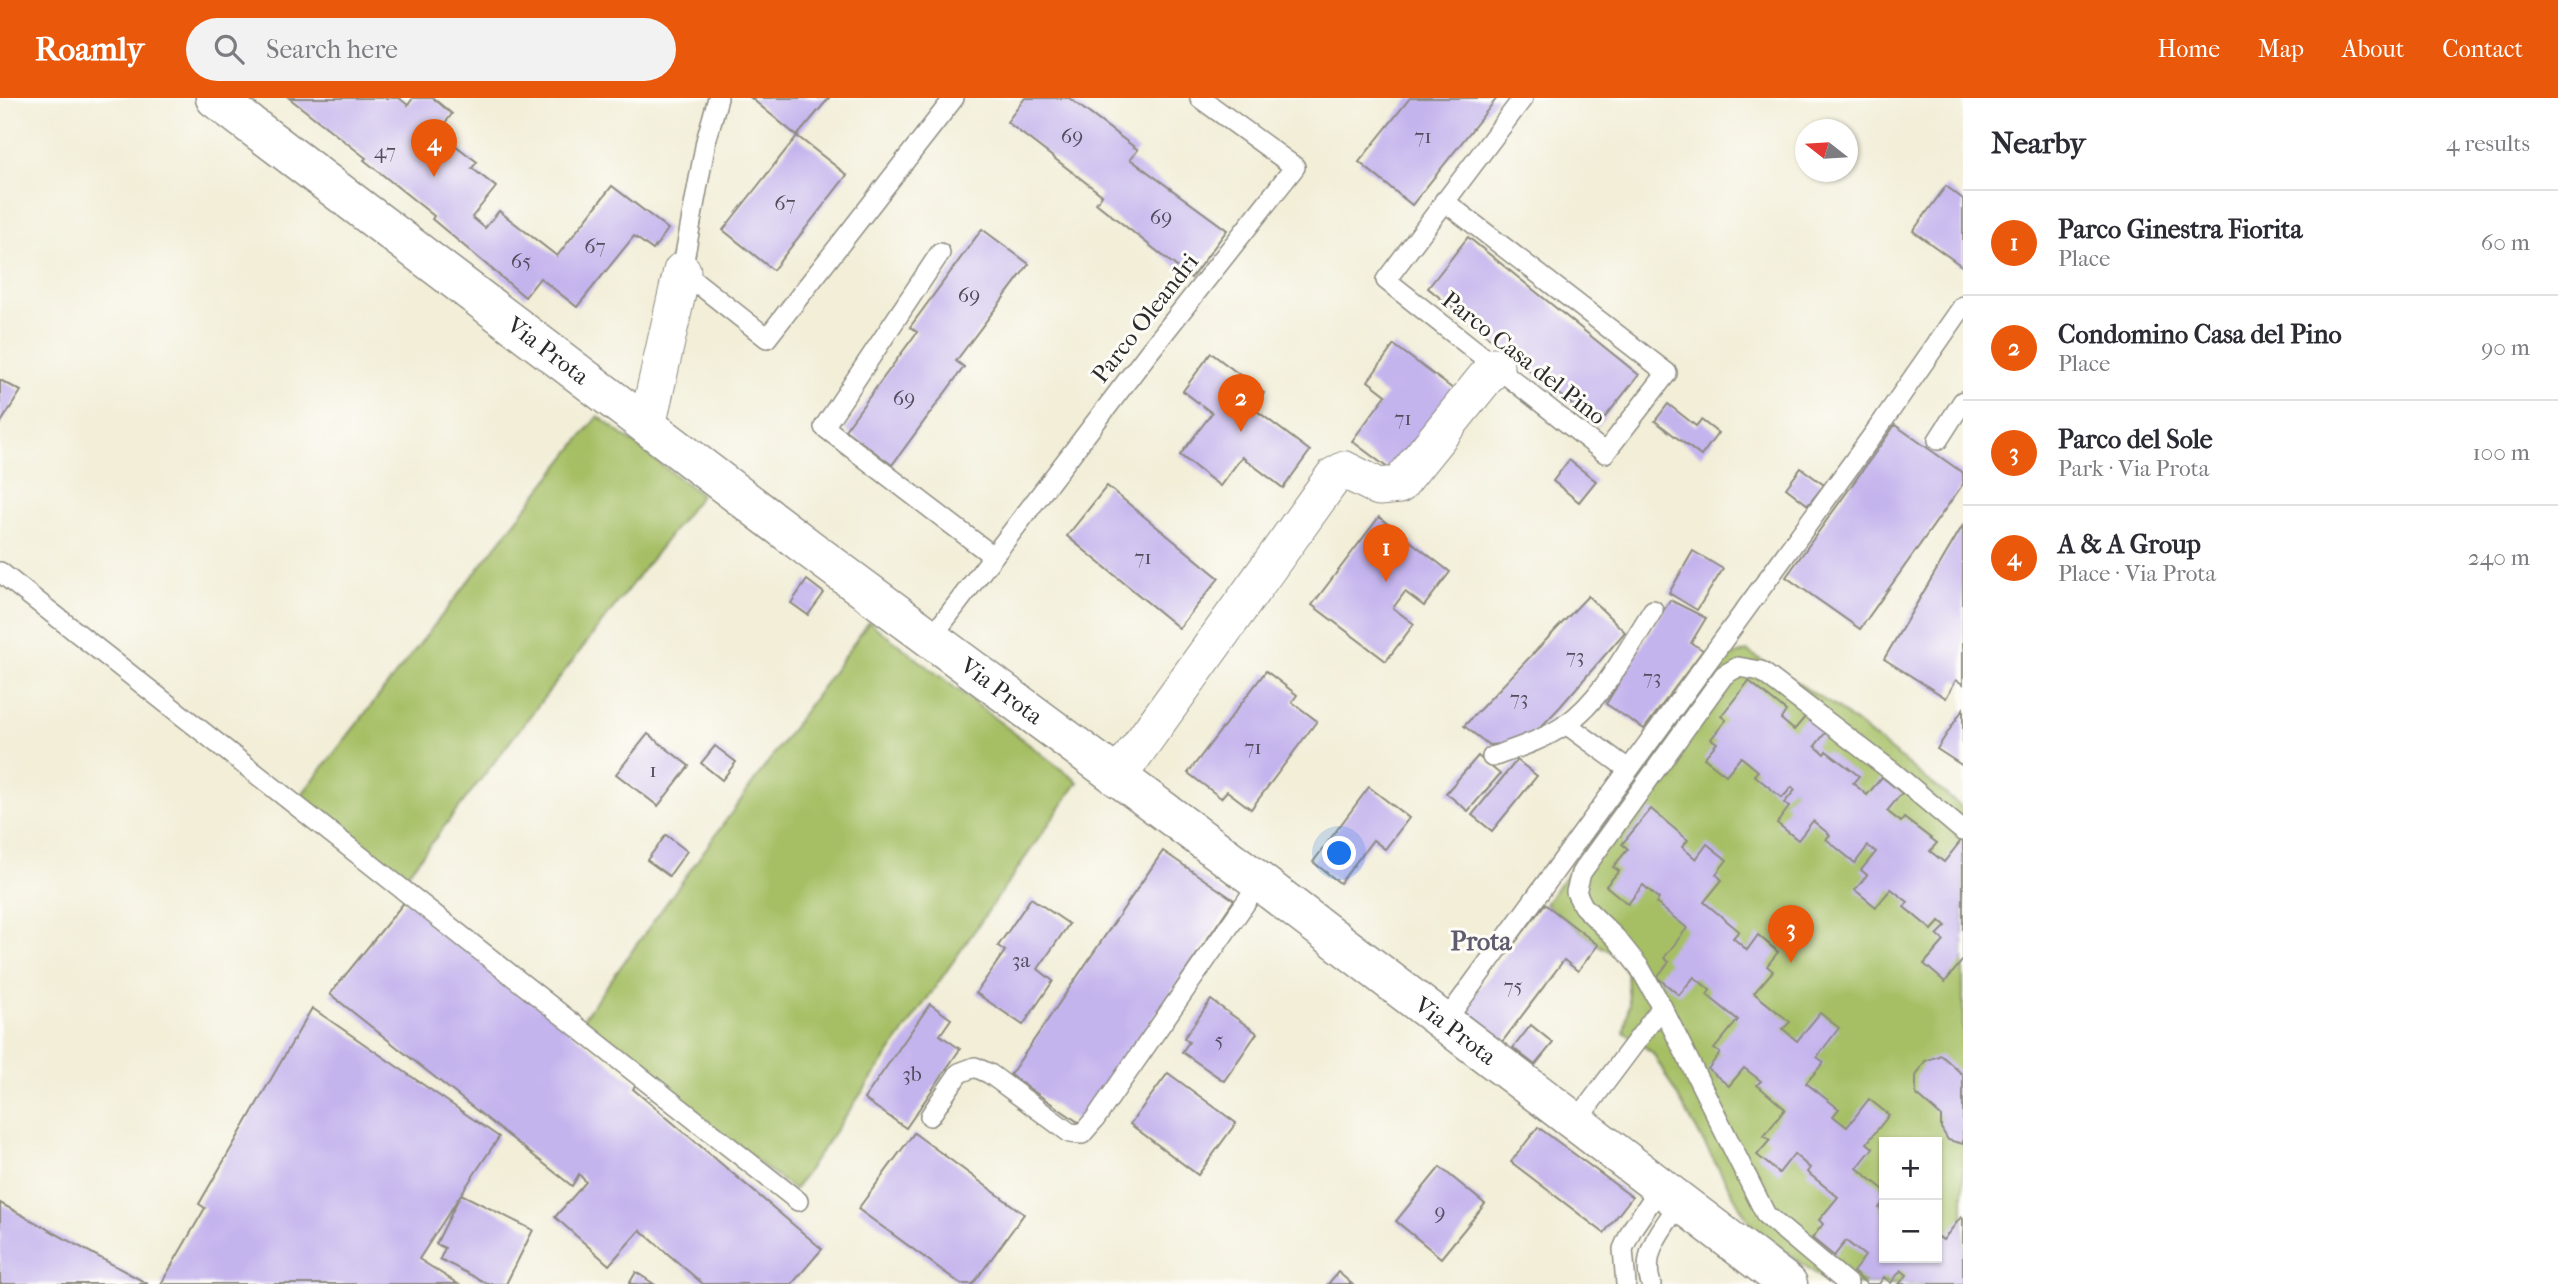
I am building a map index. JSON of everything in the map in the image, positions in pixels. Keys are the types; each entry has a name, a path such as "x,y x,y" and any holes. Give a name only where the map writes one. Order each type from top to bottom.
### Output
{"street":[{"name":"Via Prota","path":"215,98 647,426 1260,882 1670,1195 1778,1281"},
{"path":"647,426 682,271"},
{"path":"1117,778 1334,476 1345,470 1379,487 1399,485 1495,366"}],"lane":[{"path":"718,98 706,141 682,271 767,338 954,98"},
{"name":"Parco Oleandri","path":"931,638 1149,352 1295,167 1200,98"},
{"name":"Parco Casa del Pino","path":"1444,201 1667,373 1605,453 1386,281 1444,201 1523,98"},
{"path":"940,253 824,427 993,556"},
{"path":"1444,1023 1883,421 1963,306"},
{"path":"1938,440 1963,401"},
{"path":"0,572 798,1201"},
{"path":"1492,757 1532,743 1566,724 1597,695 1653,610"},
{"path":"1848,1284 1766,1215 1662,1006 1640,968 1616,938 1583,906 1576,892 1581,873 1724,675 1738,667 1761,671 1893,772 1963,831"},
{"path":"1566,724 1628,769"},
{"path":"930,1116 959,1073 975,1067 990,1074 1070,1133 1082,1134 1260,882"},
{"path":"1575,1123 1662,1006"},
{"path":"1626,1284 1623,1249 1632,1229 1670,1195"},
{"path":"1651,1284 1647,1260 1670,1195"}],"green space":[{"path":"598,416 701,495 402,881 299,798"},
{"path":"869,622 1078,782 794,1190 580,1023"},
{"path":"1747,651 1837,708 1963,808 1963,1284 1829,1284 1750,1224 1653,1053 1624,1032 1629,1004 1627,973 1613,953 1598,945 1545,904 1726,658"}],"building":[{"path":"289,98 399,98 408,105 413,98 433,98 452,114 438,132 477,162 472,168 496,187 472,217 485,228 499,211 557,256 612,186 668,229 653,250 634,236 577,307 540,278 525,297 432,219 434,216 364,160 366,158"},
{"path":"751,98 829,98 797,136"},
{"path":"1025,98 1069,98 1138,150 1130,159 1227,230 1191,278 1096,203 1102,195 1007,122"},
{"path":"1410,98 1497,98 1412,205 1359,162"},
{"path":"797,136 847,175 773,270 723,230"},
{"path":"1946,186 1963,199 1963,267 1913,231"},
{"path":"982,229 1029,264 956,361 964,367 892,465 845,430 917,332 910,327"},
{"path":"1468,237 1639,375 1598,426 1428,288"},
{"path":"1394,345 1457,392 1396,474 1352,441 1386,395 1368,381"},
{"path":"1211,353 1264,393 1253,408 1310,451 1283,488 1242,457 1220,486 1180,455 1212,413 1183,391"},
{"path":"0,380 21,391 0,424"},
{"path":"1668,404 1696,426 1701,420 1718,433 1701,456 1655,421"},
{"path":"1895,425 1963,473 1963,484 1860,629 1786,577"},
{"path":"1569,460 1596,481 1579,502 1553,481"},
{"path":"1801,468 1824,485 1808,505 1786,488"},
{"path":"1107,486 1219,578 1179,628 1067,536"},
{"path":"1379,517 1450,572 1424,606 1405,592 1393,608 1414,624 1386,661 1312,605"},
{"path":"1963,525 1963,684 1956,680 1946,698 1884,659"},
{"path":"1693,551 1723,569 1697,610 1669,593"},
{"path":"807,580 824,593 808,615 791,603"},
{"path":"1588,596 1625,632 1559,708 1538,730 1515,743 1489,745 1464,726"},
{"path":"1670,600 1706,618 1691,643 1703,650 1644,729 1606,704"},
{"path":"1266,671 1297,695 1292,702 1317,721 1251,809 1227,791 1221,798 1188,773"},
{"path":"1749,681 1786,711 1781,719 1794,730 1806,716 1826,732 1815,746 1859,776 1853,783 1867,795 1882,777 1902,793 1887,811 1901,822 1904,818 1937,843 1930,851 1944,862 1963,838 1963,960 1945,982 1924,964 1944,941 1937,935 1946,926 1940,921 1932,930 1904,907 1908,902 1891,889 1876,907 1855,890 1867,875 1861,870 1876,852 1868,846 1855,863 1826,839 1830,835 1813,821 1798,840 1777,823 1789,807 1784,803 1795,790 1792,787 1782,798 1754,775 1758,771 1741,757 1726,775 1704,758 1717,743 1711,739 1726,720 1721,716"},
{"path":"1963,709 1963,766 1937,749"},
{"path":"648,734 689,766 658,806 616,774"},
{"path":"715,746 736,762 722,780 701,763"},
{"path":"1478,756 1500,774 1468,811 1446,793"},
{"path":"1517,760 1537,776 1492,831 1472,815"},
{"path":"1369,787 1409,818 1385,849 1373,840 1340,883 1313,862"},
{"path":"1651,809 1688,840 1682,847 1696,859 1707,844 1727,860 1716,874 1722,880 1704,902 1739,931 1733,938 1747,950 1758,935 1778,952 1767,966 1773,971 1754,993 1790,1022 1783,1029 1797,1041 1820,1013 1839,1028 1817,1057 1824,1062 1806,1083 1839,1109 1833,1116 1847,1127 1869,1099 1889,1115 1867,1143 1873,1148 1857,1168 1879,1186 1879,1263 1942,1263 1942,1239 1961,1217 1963,1284 1899,1284 1907,1275 1901,1270 1891,1283 1884,1277 1879,1284 1867,1284 1853,1272 1865,1256 1846,1241 1834,1256 1812,1238 1823,1224 1819,1220 1838,1197 1807,1172 1810,1168 1794,1154 1779,1173 1757,1155 1770,1140 1764,1136 1785,1109 1757,1085 1761,1081 1744,1068 1729,1086 1708,1069 1720,1053 1714,1049 1738,1020 1707,995 1710,990 1694,977 1679,995 1657,977 1669,962 1664,958 1687,928 1656,903 1659,899 1643,885 1628,904 1606,886 1619,871 1613,867 1628,849 1622,844"},
{"path":"666,835 687,851 669,876 647,860"},
{"path":"1163,851 1234,900 1081,1124 1010,1075"},
{"path":"1031,898 1069,924 1038,969 1053,981 1023,1025 976,993 1005,951 998,946"},
{"path":"406,900 636,1084 633,1089 822,1249 792,1284 703,1284 640,1230 609,1265 555,1217 586,1182 579,1174 572,1186 330,994"},
{"path":"1545,904 1598,945 1578,971 1564,960 1502,1042 1462,1011"},
{"path":"1211,1000 1257,1033 1224,1081 1182,1052 1189,1042 1184,1038"},
{"path":"930,1004 951,1019 940,1035 960,1049 906,1128 864,1099"},
{"path":"312,1008 499,1137 419,1259 458,1284 161,1284 205,1208 199,1204"},
{"path":"1531,1025 1553,1043 1535,1065 1513,1048"},
{"path":"1941,1055 1963,1075 1963,1144 1948,1140 1941,1128 1941,1116 1916,1094 1916,1076 1925,1061"},
{"path":"1168,1073 1236,1123 1198,1175 1130,1124"},
{"path":"1538,1127 1632,1197 1604,1233 1511,1162"},
{"path":"914,1133 1024,1214 973,1284 961,1284 858,1209"},
{"path":"1440,1167 1485,1204 1441,1258 1396,1221"},
{"path":"461,1194 533,1230 506,1284 488,1284 440,1259 445,1248 436,1244"},
{"path":"0,1203 148,1284 0,1284"},
{"path":"636,1272 654,1284 629,1284"},
{"path":"1338,1272 1352,1284 1328,1284"}],"place":[{"name":"A & A Group","path":"434,177"},
{"name":"Condomino Casa del Pino","path":"1241,432"},
{"name":"Parco Ginestra Fiorita","path":"1386,582"},
{"name":"Parco del Sole","path":"1791,963"}],"district":[{"name":"Prota","path":"1481,941"}]}
